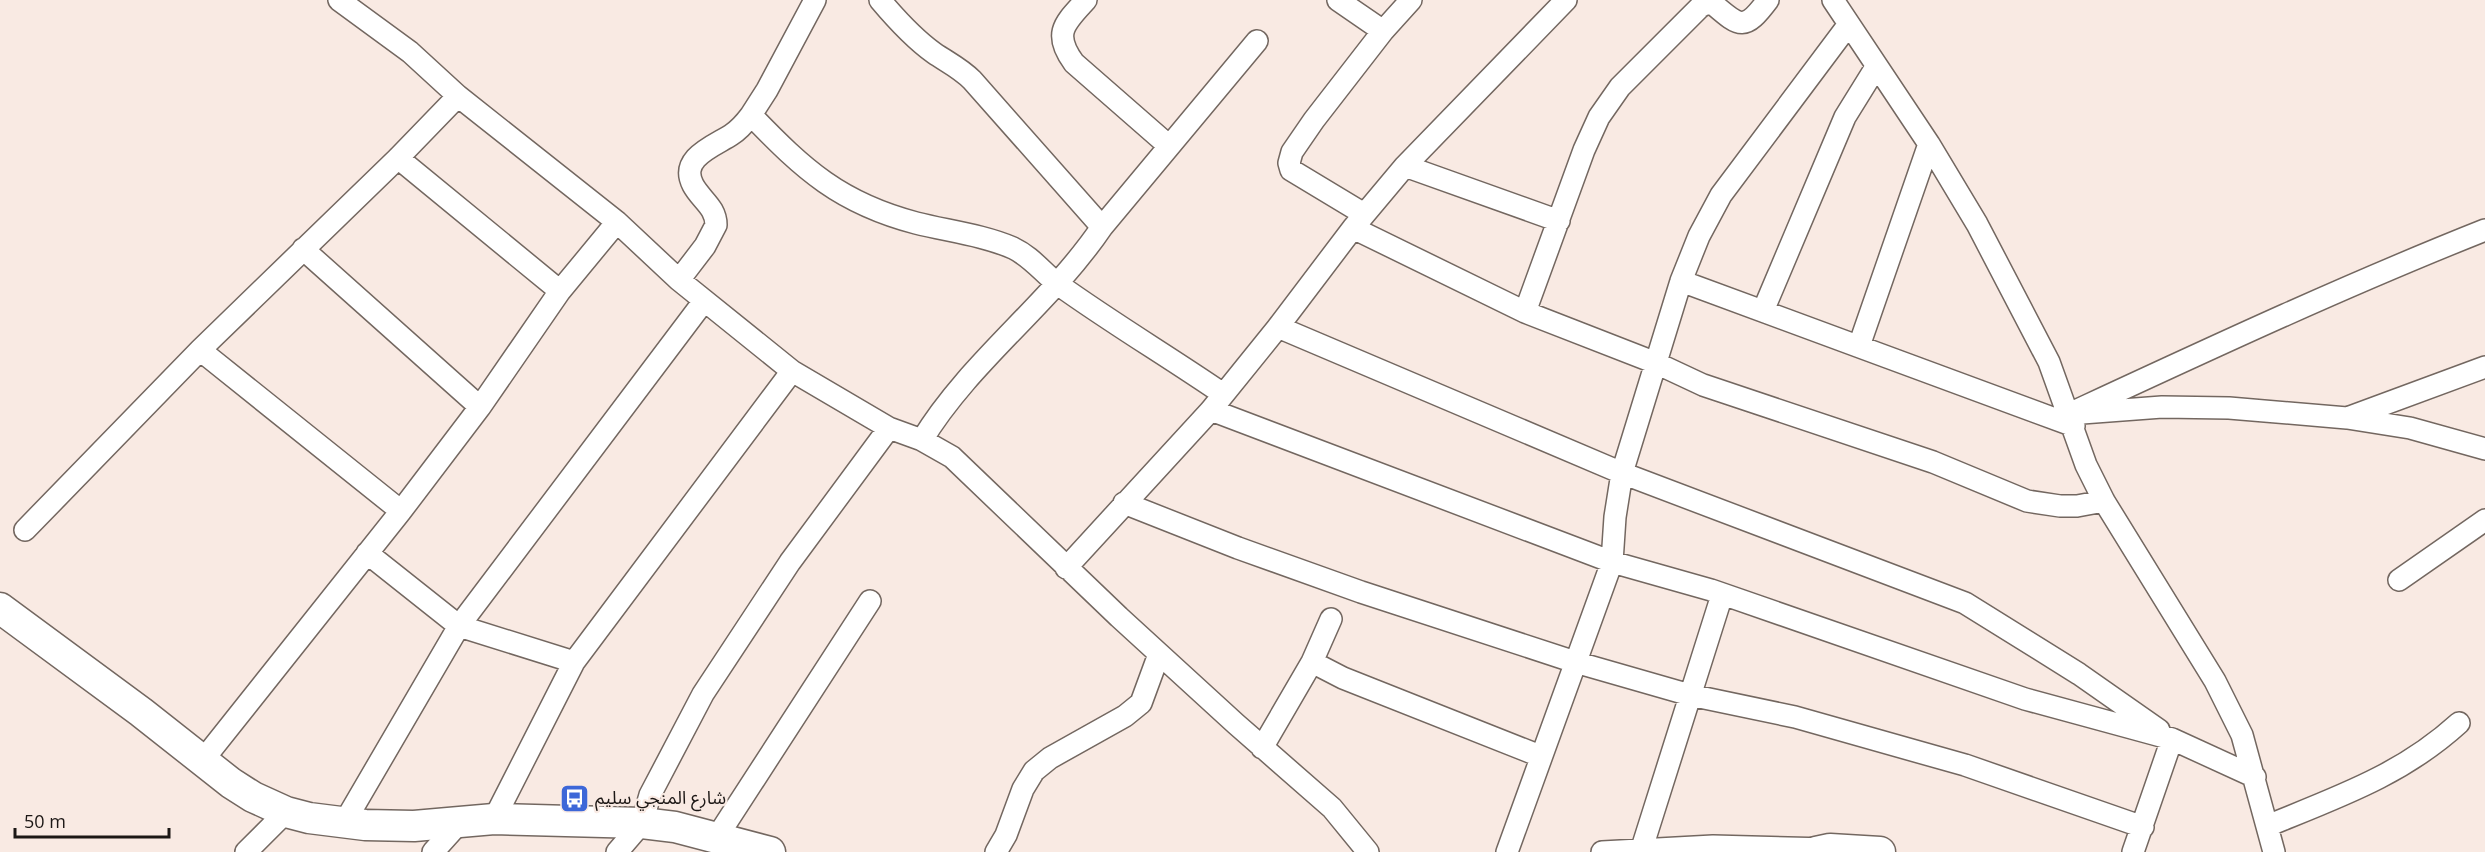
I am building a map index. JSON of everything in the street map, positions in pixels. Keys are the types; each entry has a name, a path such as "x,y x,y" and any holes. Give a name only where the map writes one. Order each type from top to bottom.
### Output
{"street":[{"path":"339,0 410,52 458,96 617,222 679,280 792,371 889,428 941,449 963,466 1066,568 1262,748 1332,808 1368,852"},
{"path":"679,280 705,246 716,225 713,209 693,184 691,176 694,161 701,152 742,126 751,115 767,90 815,0"},
{"path":"880,0 918,40 935,54 961,69 972,80 1102,226"},
{"path":"1086,0 1062,30 1061,40 1065,51 1074,63 1169,146"},
{"path":"1338,0 1383,31"},
{"path":"1411,0 1383,31 1314,120 1292,153 1289,163 1291,170 1358,221 1525,312 1656,363 1703,385 1933,462 2027,501 2060,506 2077,506 2104,501"},
{"path":"1066,568 1217,402 1278,327 1358,221 1405,166 1566,0"},
{"path":"1525,312 1584,150 1599,117 1620,87 1700,6 1712,3 1737,24 1744,24 1755,17 1768,0"},
{"path":"1833,0 1876,68 1929,144 2013,291 2049,362 2072,420 2086,465 2104,501 2215,681 2242,735 2274,852"},
{"path":"1507,852 1612,562 1615,517 1622,473 1681,281 1721,195 1849,24"},
{"path":"922,440 947,402 1083,255 1102,226 1257,41"},
{"path":"1763,311 1845,117 1876,68"},
{"path":"25,530 200,351 398,158 458,96"},
{"path":"751,115 794,159 839,192 873,210 1014,249 1032,260 1058,284 1217,402 1612,562 1722,595 2025,699 2172,739 2255,777"},
{"path":"1859,346 1929,144"},
{"path":"398,158 560,291"},
{"path":"1405,166 1559,221"},
{"path":"203,760 401,511 480,407 560,291 617,222"},
{"path":"2072,420 2339,290 2485,230"},
{"path":"303,249 480,407"},
{"path":"1681,281 2072,420 2162,407 2295,412 2410,428 2485,449"},
{"path":"344,823 459,626 704,301"},
{"path":"1278,327 1622,473 1965,603 2079,675 2172,739"},
{"path":"200,351 401,511"},
{"path":"2347,418 2485,367"},
{"path":"494,819 574,662 792,371"},
{"path":"618,852 642,823 646,802 703,694 790,562 889,428"},
{"path":"1124,503 1238,548 1350,588 1575,662 1690,696 1795,717 1965,765 2143,827"},
{"path":"2399,580 2485,520"},
{"path":"367,553 459,626 574,662"},
{"path":"1642,848 1722,595"},
{"path":"717,837 870,601"},
{"path":"0,608 253,797 286,812 344,823 414,826 494,819 642,823 675,827 771,852"},
{"path":"1262,748 1312,662 1331,619"},
{"path":"996,852 1006,835 1028,779 1034,771 1050,758 1135,710 1141,703 1159,654"},
{"path":"1312,662 1343,678 1540,756"},
{"path":"2267,826 2386,776 2429,749 2459,723"},
{"path":"2133,852 2172,739"},
{"path":"246,852 286,812"},
{"path":"433,852 460,822"},
{"path":"1602,852 1642,848 1713,846 1880,852"}],"place":[{"name":"شارع المنجي سليم","path":"574,798"}]}
